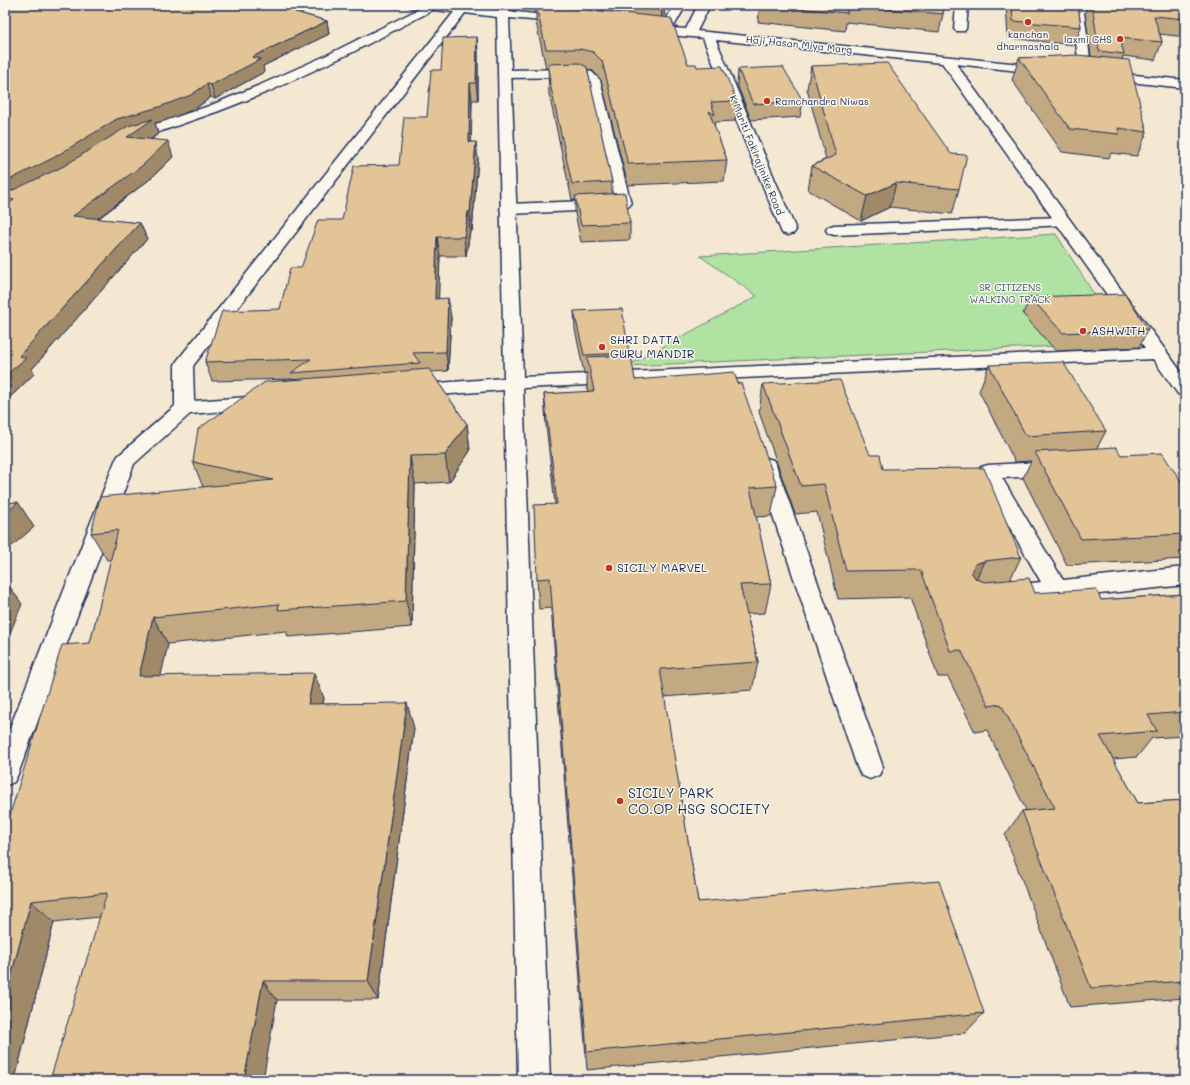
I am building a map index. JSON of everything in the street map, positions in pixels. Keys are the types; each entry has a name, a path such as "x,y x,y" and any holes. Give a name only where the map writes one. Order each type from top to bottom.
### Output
{"street":[{"path":"414,5 580,22"},
{"path":"666,31 680,5"},
{"path":"690,33 704,5"},
{"path":"960,29 962,5"},
{"path":"1036,5 1129,9"},
{"path":"115,145 128,137 169,125 264,89 346,52 430,7"},
{"path":"1077,7 1086,74"},
{"path":"185,408 184,365 462,10"},
{"path":"502,14 534,1080"},
{"name":"Haji Hasan Miya Marg","path":"635,28 1055,71"},
{"name":"K Mariti Fakirajinike Road","path":"708,35 788,230"},
{"path":"946,60 1185,390"},
{"path":"1070,72 1185,84"},
{"path":"504,74 580,73 588,75 594,80 623,204 508,209"},
{"path":"834,230 1063,222"},
{"path":"396,392 513,384 1158,353"},
{"path":"734,373 742,396"},
{"path":"5,774 125,462 185,408 279,401"},
{"path":"760,448 870,767"},
{"path":"1057,590 988,472 1072,467"},
{"path":"987,597 1185,576"}],"green space":[{"name":"SR CITIZENS WALKING TRACK","path":"1056,234 1125,343 627,366 757,296 700,256"}],"building":[{"path":"5,5 275,5 299,11 295,12 327,21 252,57 261,59 211,85 207,84 191,95 159,107 117,119 53,158 5,182 5,22 9,21"},
{"path":"536,5 671,18 688,64 696,64 697,67 722,66 737,101 711,102 715,115 709,111 727,160 628,164 602,61 593,52 580,49 546,49"},
{"path":"760,5 842,5 848,13"},
{"path":"845,5 944,5 943,14"},
{"path":"1012,5 1078,5 1081,27 1013,21"},
{"path":"1092,5 1185,5 1185,19 1154,16 1162,42 1120,38 1124,54 1099,51"},
{"path":"477,37 476,83 470,83 469,142 476,142 470,212 468,212 464,237 437,237 435,299 448,298 446,352 413,353 420,363 291,373 311,359 205,362 222,311 280,309 290,268 301,268 318,220 342,220 354,166 399,165 404,117 427,117 431,70 441,70 443,38"},
{"path":"1077,55 1129,60 1147,132 1118,128 1119,134 1070,129 1019,58"},
{"path":"579,63 587,67 612,182 572,184 549,79 551,79 548,64"},
{"path":"887,63 951,154 967,155 959,189 896,183 867,196 812,166 836,155 811,66"},
{"path":"783,67 803,101 753,104 738,69"},
{"path":"153,119 127,137 168,141 143,165 73,216 140,223 19,356 26,358 5,376 5,206 14,200 5,197 5,194 64,166 128,126"},
{"path":"625,193 630,223 581,225 575,196"},
{"path":"1125,294 1148,329 1063,333 1030,297"},
{"path":"622,309 629,353 584,355 574,311"},
{"path":"631,355 635,380 734,372 738,384 741,383 777,486 750,488 771,584 740,585 758,662 660,669 698,902 939,881 984,1013 587,1052 550,578 537,579 534,505 557,504 544,394 594,391 587,357"},
{"path":"1063,362 1106,431 1026,436 989,365"},
{"path":"429,369 467,424 445,455 410,456 406,601 278,610 279,604 153,617 139,676 314,673 308,704 407,703 368,981 263,981 244,1080 50,1080 107,893 31,901 5,999 5,831 62,645 90,643 118,530 91,533 100,497 273,480 193,462 198,429 265,382"},
{"path":"840,380 870,455 880,455 883,469 984,468 1021,557 984,561 975,564 971,572 976,579 985,582 1029,578 1035,593 1096,589 1101,600 1185,594 1185,712 1148,715 1157,731 1100,736 1138,803 1185,800 1185,981 1091,988 1022,811 1055,808 1001,704 989,706 961,650 950,651 921,570 846,571 824,484 801,486 763,384"},
{"path":"1116,447 1121,455 1162,453 1185,487 1185,534 1081,539 1035,452"},
{"path":"18,502 5,514 5,503"}],"place":[{"name":"kanchan dharmashala","path":"1028,22"},
{"name":"laxmi CHS","path":"1120,39"},
{"name":"Ramchandra Niwas","path":"767,101"},
{"name":"ASHWITH","path":"1083,331"},
{"name":"SHRI DATTA GURU MANDIR","path":"602,347"},
{"name":"SICILY MARVEL","path":"609,568"},
{"name":"SICILY PARK CO.OP HSG SOCIETY","path":"620,801"}]}
